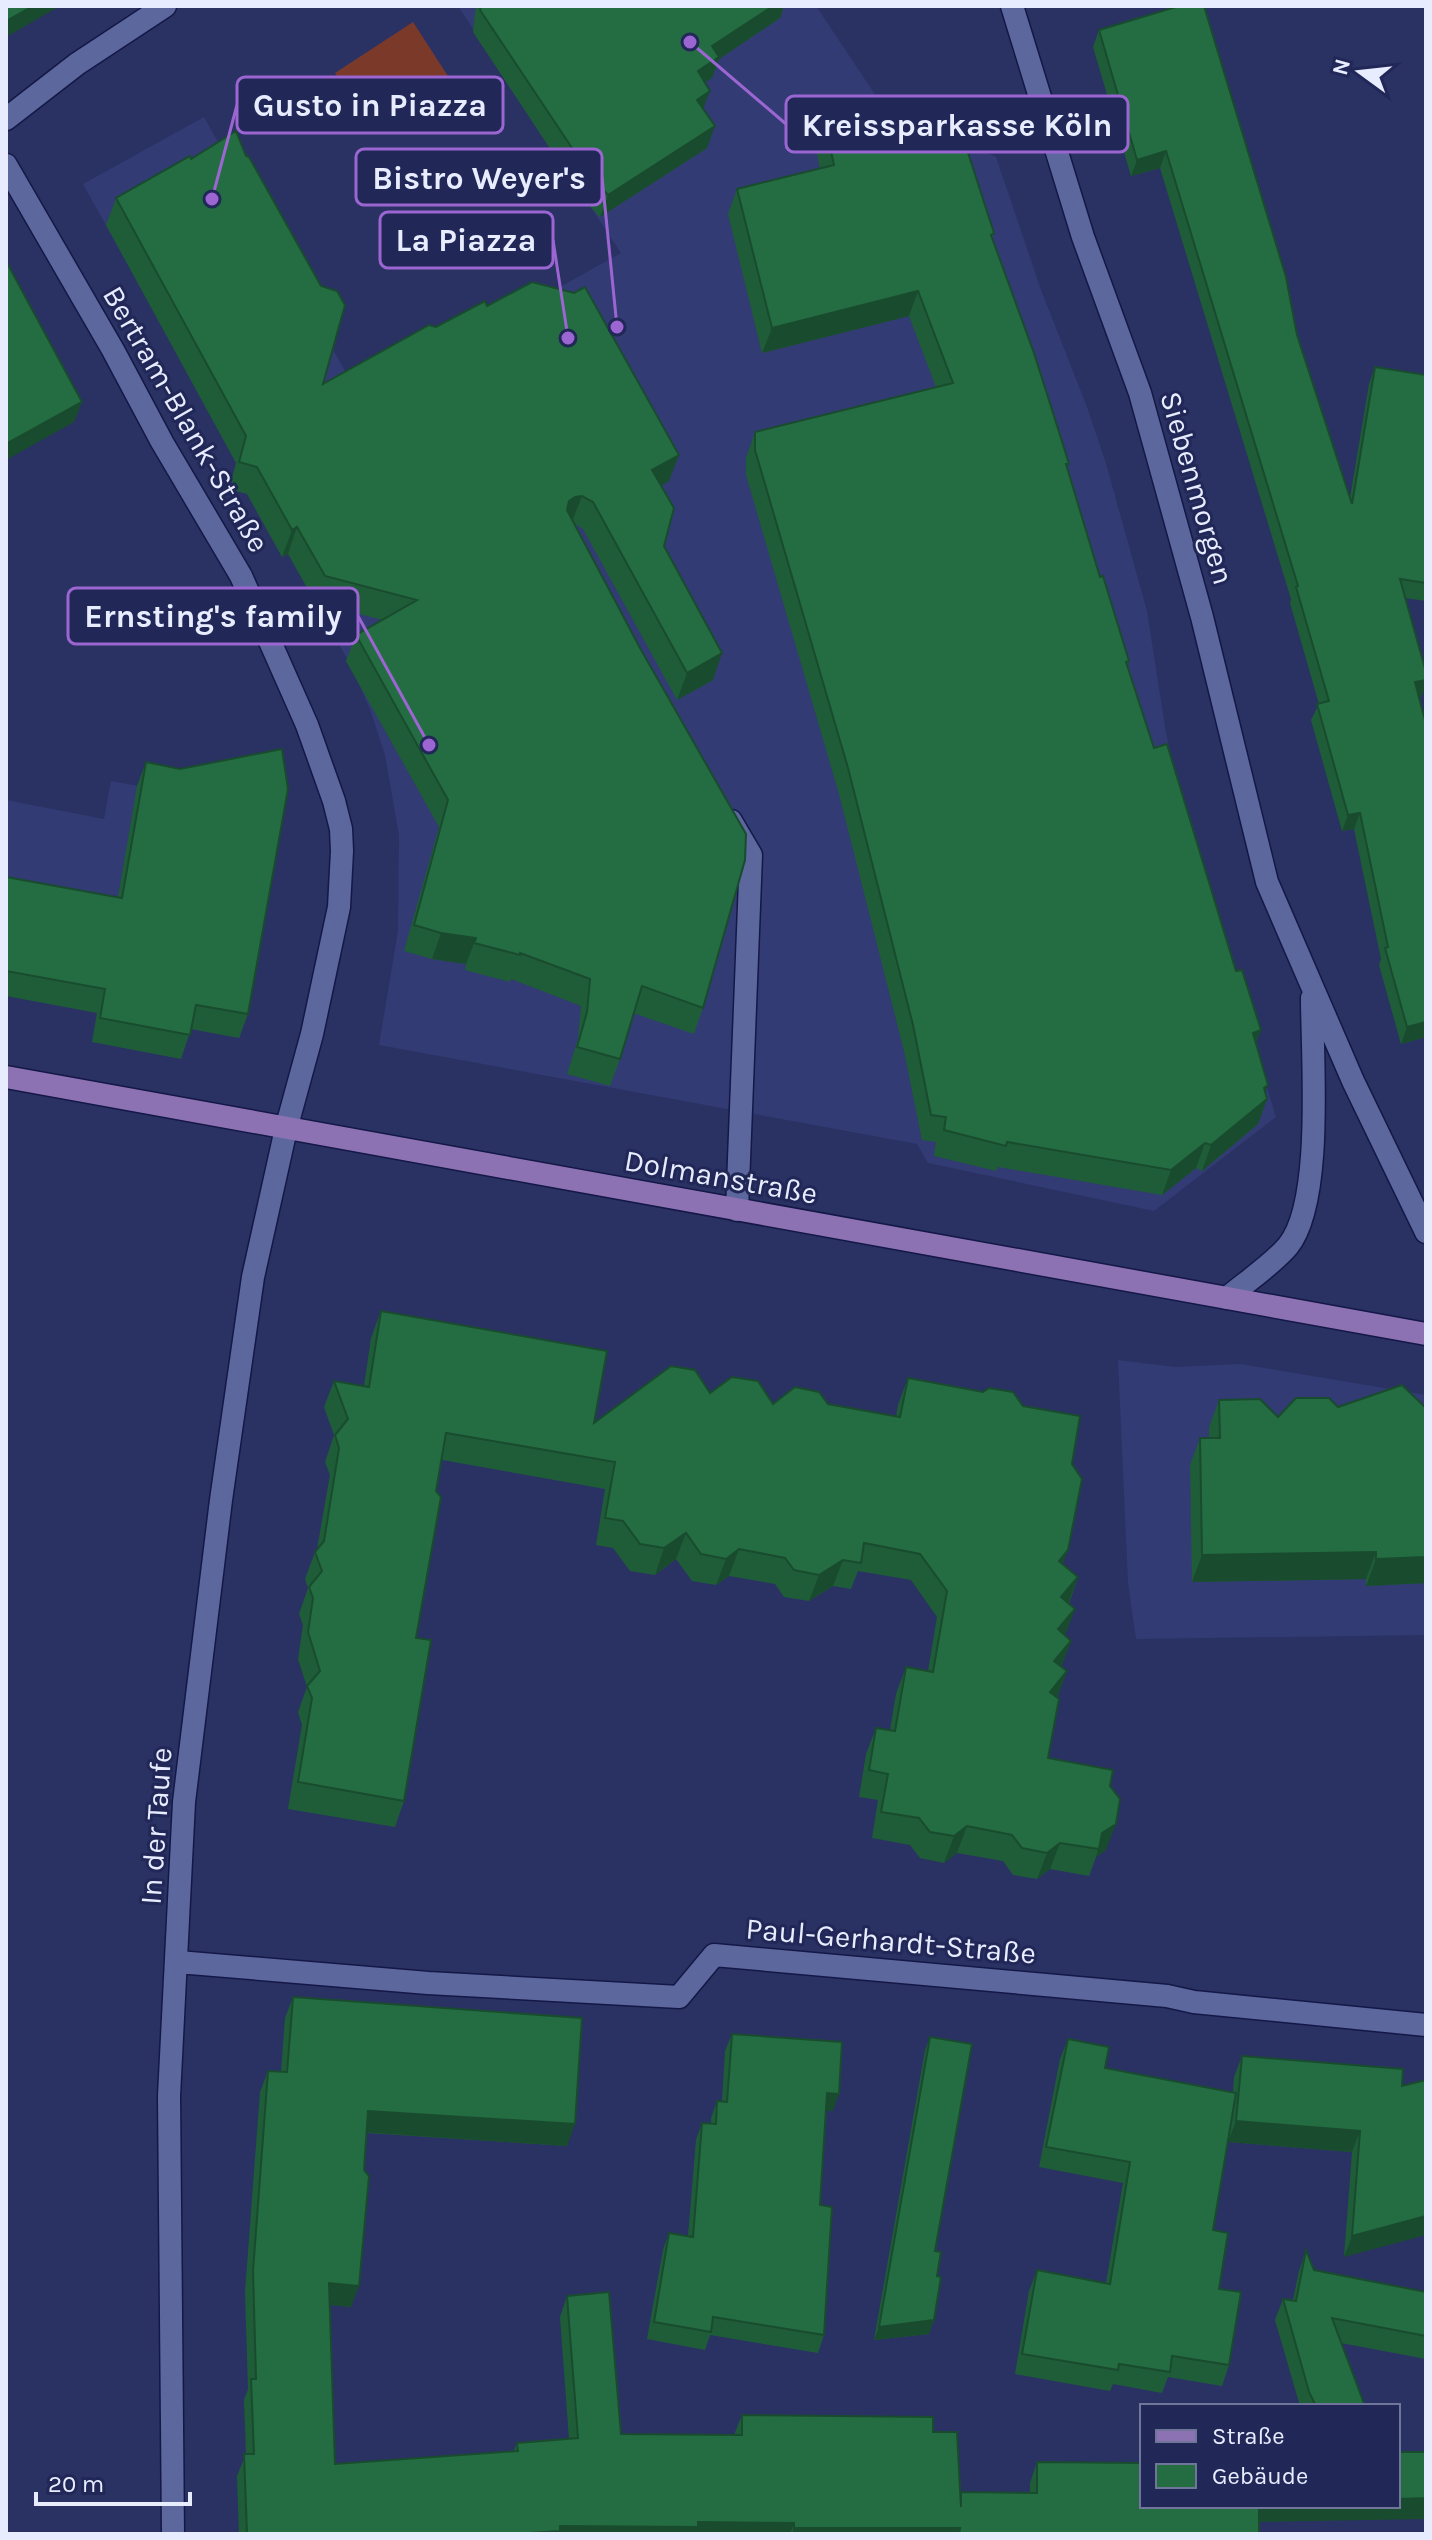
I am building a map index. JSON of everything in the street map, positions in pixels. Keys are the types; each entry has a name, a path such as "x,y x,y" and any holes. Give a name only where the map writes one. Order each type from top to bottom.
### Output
{"main road":[{"name":"Dolmanstraße","path":"6,1077 1426,1334"}],"street":[{"path":"6,119 77,64 165,6"},
{"name":"Siebenmorgen","path":"1012,6 1083,237 1140,393 1202,617 1267,882 1312,989 1426,1232"},
{"name":"Bertram-Blank-Straße","path":"6,165 241,576 307,725 334,801 341,829 339,907 312,1034 286,1129"},
{"path":"720,802 751,855 737,1210"},
{"name":"Siebenmorgen","path":"1227,1298 1288,1247 1300,1228 1312,1176 1312,989"},
{"name":"In der Taufe","path":"173,2534 169,2096 184,1802 221,1500 253,1277 286,1129"},
{"name":"Paul-Gerhardt-Straße","path":"178,1962 428,1983 679,1997 714,1955 1167,1996 1194,2002 1426,2025"}],"shaded area":[{"path":"458,6 816,6 896,126 918,119 996,157 1041,290 1105,460 1147,611 1166,733 1187,826 1276,1117 1154,1211 928,1163 917,1144 379,1045 398,931 399,835 385,755 370,709 350,664 83,184 204,117 360,398 621,253"},
{"path":"413,22 468,107 366,118 335,73"},
{"path":"111,781 280,812 240,1038 6,995 6,800 104,819"},
{"path":"1118,1360 1175,1367 1240,1364 1426,1395 1426,1635 1136,1639 1128,1582"}],"building":[{"path":"6,6 33,6 6,21"},
{"path":"481,6 773,6 712,46 719,57 698,71 710,91 697,100 715,126 608,195 592,178 480,10"},
{"path":"1179,6 1204,6 1286,277 1297,335 1352,504 1375,367 1426,375 1426,583 1400,579 1426,672 1426,680 1415,682 1426,724 1426,1022 1407,1027 1385,948 1388,947 1360,813 1348,815 1317,704 1329,701 1298,586 1166,151 1137,160 1099,30"},
{"path":"921,96 934,139 961,131 994,233 991,235 1060,435 1069,464 1066,464 1154,748 1167,744 1236,971 1242,970 1261,1030 1253,1033 1268,1085 1264,1088 1267,1099 1211,1145 1205,1143 1171,1170 1007,1142 1006,1146 944,1130 946,1117 931,1115 913,1025 848,768 755,450 755,432 953,383 918,291 772,328 737,189 834,165 826,128"},
{"path":"236,131 246,156 321,286 337,291 345,305 323,384 429,325 436,327 485,301 487,306 532,282 574,293 585,287 679,455 652,470 674,508 664,546 722,653 687,673 593,502 582,496 575,497 569,501 567,510 640,648 746,834 745,860 703,1008 642,986 620,1059 577,1047 587,1012 590,979 520,953 474,943 476,938 414,925 448,800 356,635 417,600 325,576 297,527 292,530 257,467 239,462 246,436 116,198 190,156 191,159"},
{"path":"6,261 82,402 6,444"},
{"path":"282,749 288,789 248,1014 196,1005 190,1035 100,1018 105,989 6,971 6,877 122,898 146,762 180,769"},
{"path":"381,1311 607,1351 594,1423 671,1366 695,1370 710,1393 732,1377 758,1381 773,1404 795,1387 819,1392 828,1404 900,1417 908,1378 983,1392 989,1388 1013,1392 1023,1406 1080,1416 1072,1464 1082,1479 1068,1550 1059,1561 1078,1577 1061,1597 1075,1609 1058,1629 1071,1641 1054,1661 1067,1671 1050,1692 1059,1699 1048,1758 1113,1770 1110,1786 1120,1799 1116,1824 1102,1833 1099,1849 1060,1843 1047,1853 1022,1848 1012,1835 967,1826 954,1836 930,1832 919,1818 881,1812 888,1774 869,1770 876,1728 895,1731 906,1667 933,1672 947,1591 920,1554 864,1543 861,1563 843,1560 819,1575 794,1570 785,1558 739,1549 726,1559 701,1554 686,1533 664,1548 640,1544 623,1521 605,1518 615,1462 446,1433 436,1491 441,1497 416,1638 431,1640 404,1801 298,1782 312,1698 307,1686 320,1671 308,1632 313,1598 309,1587 322,1571 315,1552 324,1541 339,1448 335,1435 348,1419 334,1381 369,1387"},
{"path":"1402,1385 1426,1408 1426,1557 1376,1559 1376,1552 1202,1555 1200,1438 1220,1438 1219,1400 1260,1399 1278,1417 1296,1398 1329,1398 1338,1407"},
{"path":"293,1997 582,2018 575,2124 368,2111 364,2170 369,2176 359,2286 329,2283 335,2464 518,2451 517,2443 578,2438 567,2296 609,2292 621,2434 742,2435 742,2415 933,2417 933,2432 957,2432 961,2507 961,2492 1037,2493 1037,2462 1140,2463 1140,2508 1259,2508 1259,2534 959,2534 960,2528 794,2528 794,2523 698,2522 698,2527 560,2526 560,2531 514,2534 247,2534 244,2454 254,2454 251,2379 256,2379 253,2271 268,2071 287,2072"},
{"path":"732,2034 842,2042 839,2094 827,2093 820,2205 832,2207 824,2335 713,2317 711,2332 654,2322 669,2233 693,2237 702,2123 716,2124 717,2101 727,2102"},
{"path":"930,2037 972,2044 935,2251 941,2252 937,2276 941,2277 934,2320 879,2327"},
{"path":"1068,2039 1109,2047 1105,2068 1236,2093 1213,2230 1228,2233 1219,2289 1241,2292 1229,2365 1172,2356 1170,2372 1119,2364 1118,2370 1022,2354 1037,2270 1110,2284 1130,2162 1046,2147"},
{"path":"1242,2056 1403,2069 1402,2086 1426,2080 1426,2216 1352,2236 1360,2131 1236,2121"},
{"path":"1306,2250 1314,2270 1426,2292 1426,2336 1332,2318 1364,2404 1315,2404 1283,2299 1296,2301"},
{"path":"1400,2452 1426,2452 1426,2498 1400,2499"}],"place":[{"name":"Kreissparkasse Köln","path":"690,42"},
{"name":"Gusto in Piazza","path":"212,199"},
{"name":"Bistro Weyer's","path":"617,327"},
{"name":"La Piazza","path":"568,338"},
{"name":"Ernsting's family","path":"429,745"}]}
